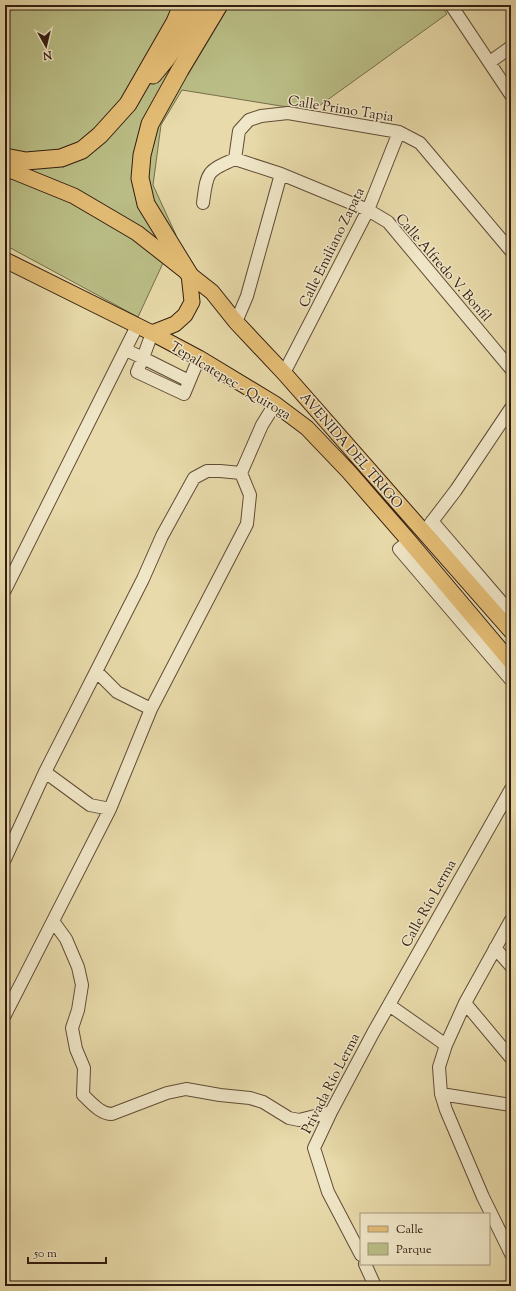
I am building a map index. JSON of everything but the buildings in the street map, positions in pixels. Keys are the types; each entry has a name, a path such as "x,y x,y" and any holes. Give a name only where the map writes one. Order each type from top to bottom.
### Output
{"highway":[{"path":"128,104 175,22 182,5"},
{"path":"5,157 26,161 60,158 82,150 100,135 167,58 202,5"},
{"path":"189,274 146,204 140,178 142,155 150,124 219,5"},
{"path":"180,70 232,5"}],"main road":[{"name":"AVENIDA DEL TRIGO","path":"5,170 15,172 74,196 137,233 212,292 236,322 321,415 428,526 511,631"},
{"name":"Tepalcatepec - Quiroga","path":"5,260 199,358 275,404 307,428 349,472 511,662"},
{"path":"152,333 175,324 185,315 192,302 189,274"},
{"path":"307,428 321,415"}],"street":[{"path":"451,5 511,95"},
{"path":"490,62 511,47"},
{"name":"Calle Primo Tapia","path":"235,159 239,131 249,120 261,116 288,113 399,132 420,142 511,251"},
{"name":"Calle Emiliano Zapata","path":"284,373 368,210 399,132"},
{"path":"203,203 208,175 213,170 235,159"},
{"name":"Calle Alfredo V. Bonfil","path":"235,159 281,174 368,210 388,222 511,369"},
{"path":"236,322 247,296 281,174"},
{"path":"5,590 137,326"},
{"path":"137,372 152,333"},
{"path":"126,350 189,381"},
{"path":"119,363 184,394 199,358"},
{"path":"156,381 162,368"},
{"path":"5,1016 110,810 151,709 247,524 250,495 241,473 262,425 275,404"},
{"path":"511,408 456,490 428,526 511,613"},
{"path":"5,859 45,772 97,672 143,579 162,536 194,478 207,471 241,473"},
{"path":"409,541 399,549 511,680"},
{"path":"97,672 117,692 151,709"},
{"path":"45,772 90,805 110,810"},
{"name":"Calle Río Lerma","path":"373,1033 511,789"},
{"path":"511,920 465,1003 446,1045 439,1068 441,1094 446,1110 483,1197 508,1238 511,1254"},
{"path":"53,921 66,939 78,967 82,985 78,1010 72,1028 76,1049 84,1068 83,1095 102,1112 112,1114 167,1094 186,1089 220,1095 250,1098 263,1102 289,1118 299,1120 331,1112"},
{"path":"495,948 511,966"},
{"path":"465,1003 510,1055"},
{"path":"388,1005 446,1045"},
{"name":"Privada Río Lerma","path":"360,1253 328,1192 314,1148 331,1112 373,1033"},
{"path":"441,1094 511,1105"},
{"path":"365,1265 375,1286"}],"green space":[{"path":"5,5 441,5 447,14 312,111 182,90 161,125 153,185 176,235 138,317 5,245"}]}
